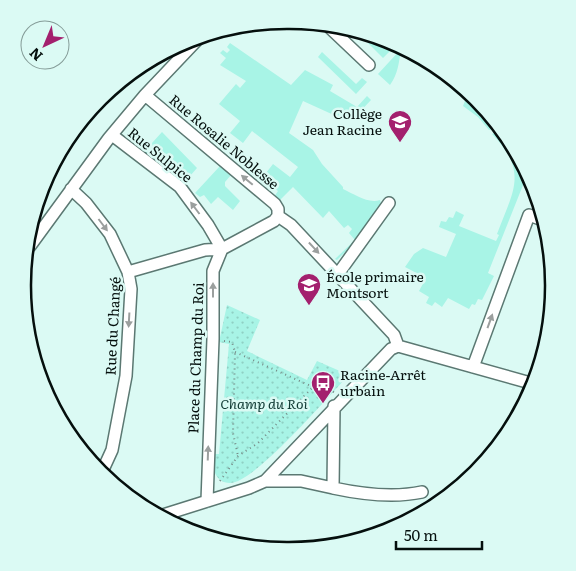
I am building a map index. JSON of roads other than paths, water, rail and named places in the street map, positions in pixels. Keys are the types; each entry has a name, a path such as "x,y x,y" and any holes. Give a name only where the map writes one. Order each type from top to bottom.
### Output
{"street":[{"path":"336,34 369,65"},
{"path":"35,239 112,135 145,95 189,48"},
{"name":"Rue Rosalie Noblesse","path":"145,95 275,204 278,209 278,216"},
{"name":"Rue Sulpice","path":"112,135 180,187 208,225 222,249"},
{"path":"71,189 86,202 110,234 128,272"},
{"path":"338,274 390,203"},
{"path":"473,367 529,215 535,217"},
{"path":"222,249 274,221 278,216 291,224 338,274 394,335 398,346"},
{"name":"Rue du Changé","path":"105,466 112,450 126,376 130,289 128,272 205,250 222,249"},
{"name":"Place du Champ du Roi","path":"207,501 213,339 213,271 222,249"},
{"path":"265,481 338,402 391,349 398,346 526,382"},
{"path":"333,488 338,402"},
{"path":"169,513 249,488 265,481 301,481 349,492 406,495 422,492"}],"place":[{"name":"Collège Jean Racine","path":"400,143"},
{"name":"École primaire Montsort","path":"309,306"},
{"name":"Racine-Arrêt urbain","path":"323,404"}],"park label":[{"name":"Champ du Roi","path":"264,404"}]}
